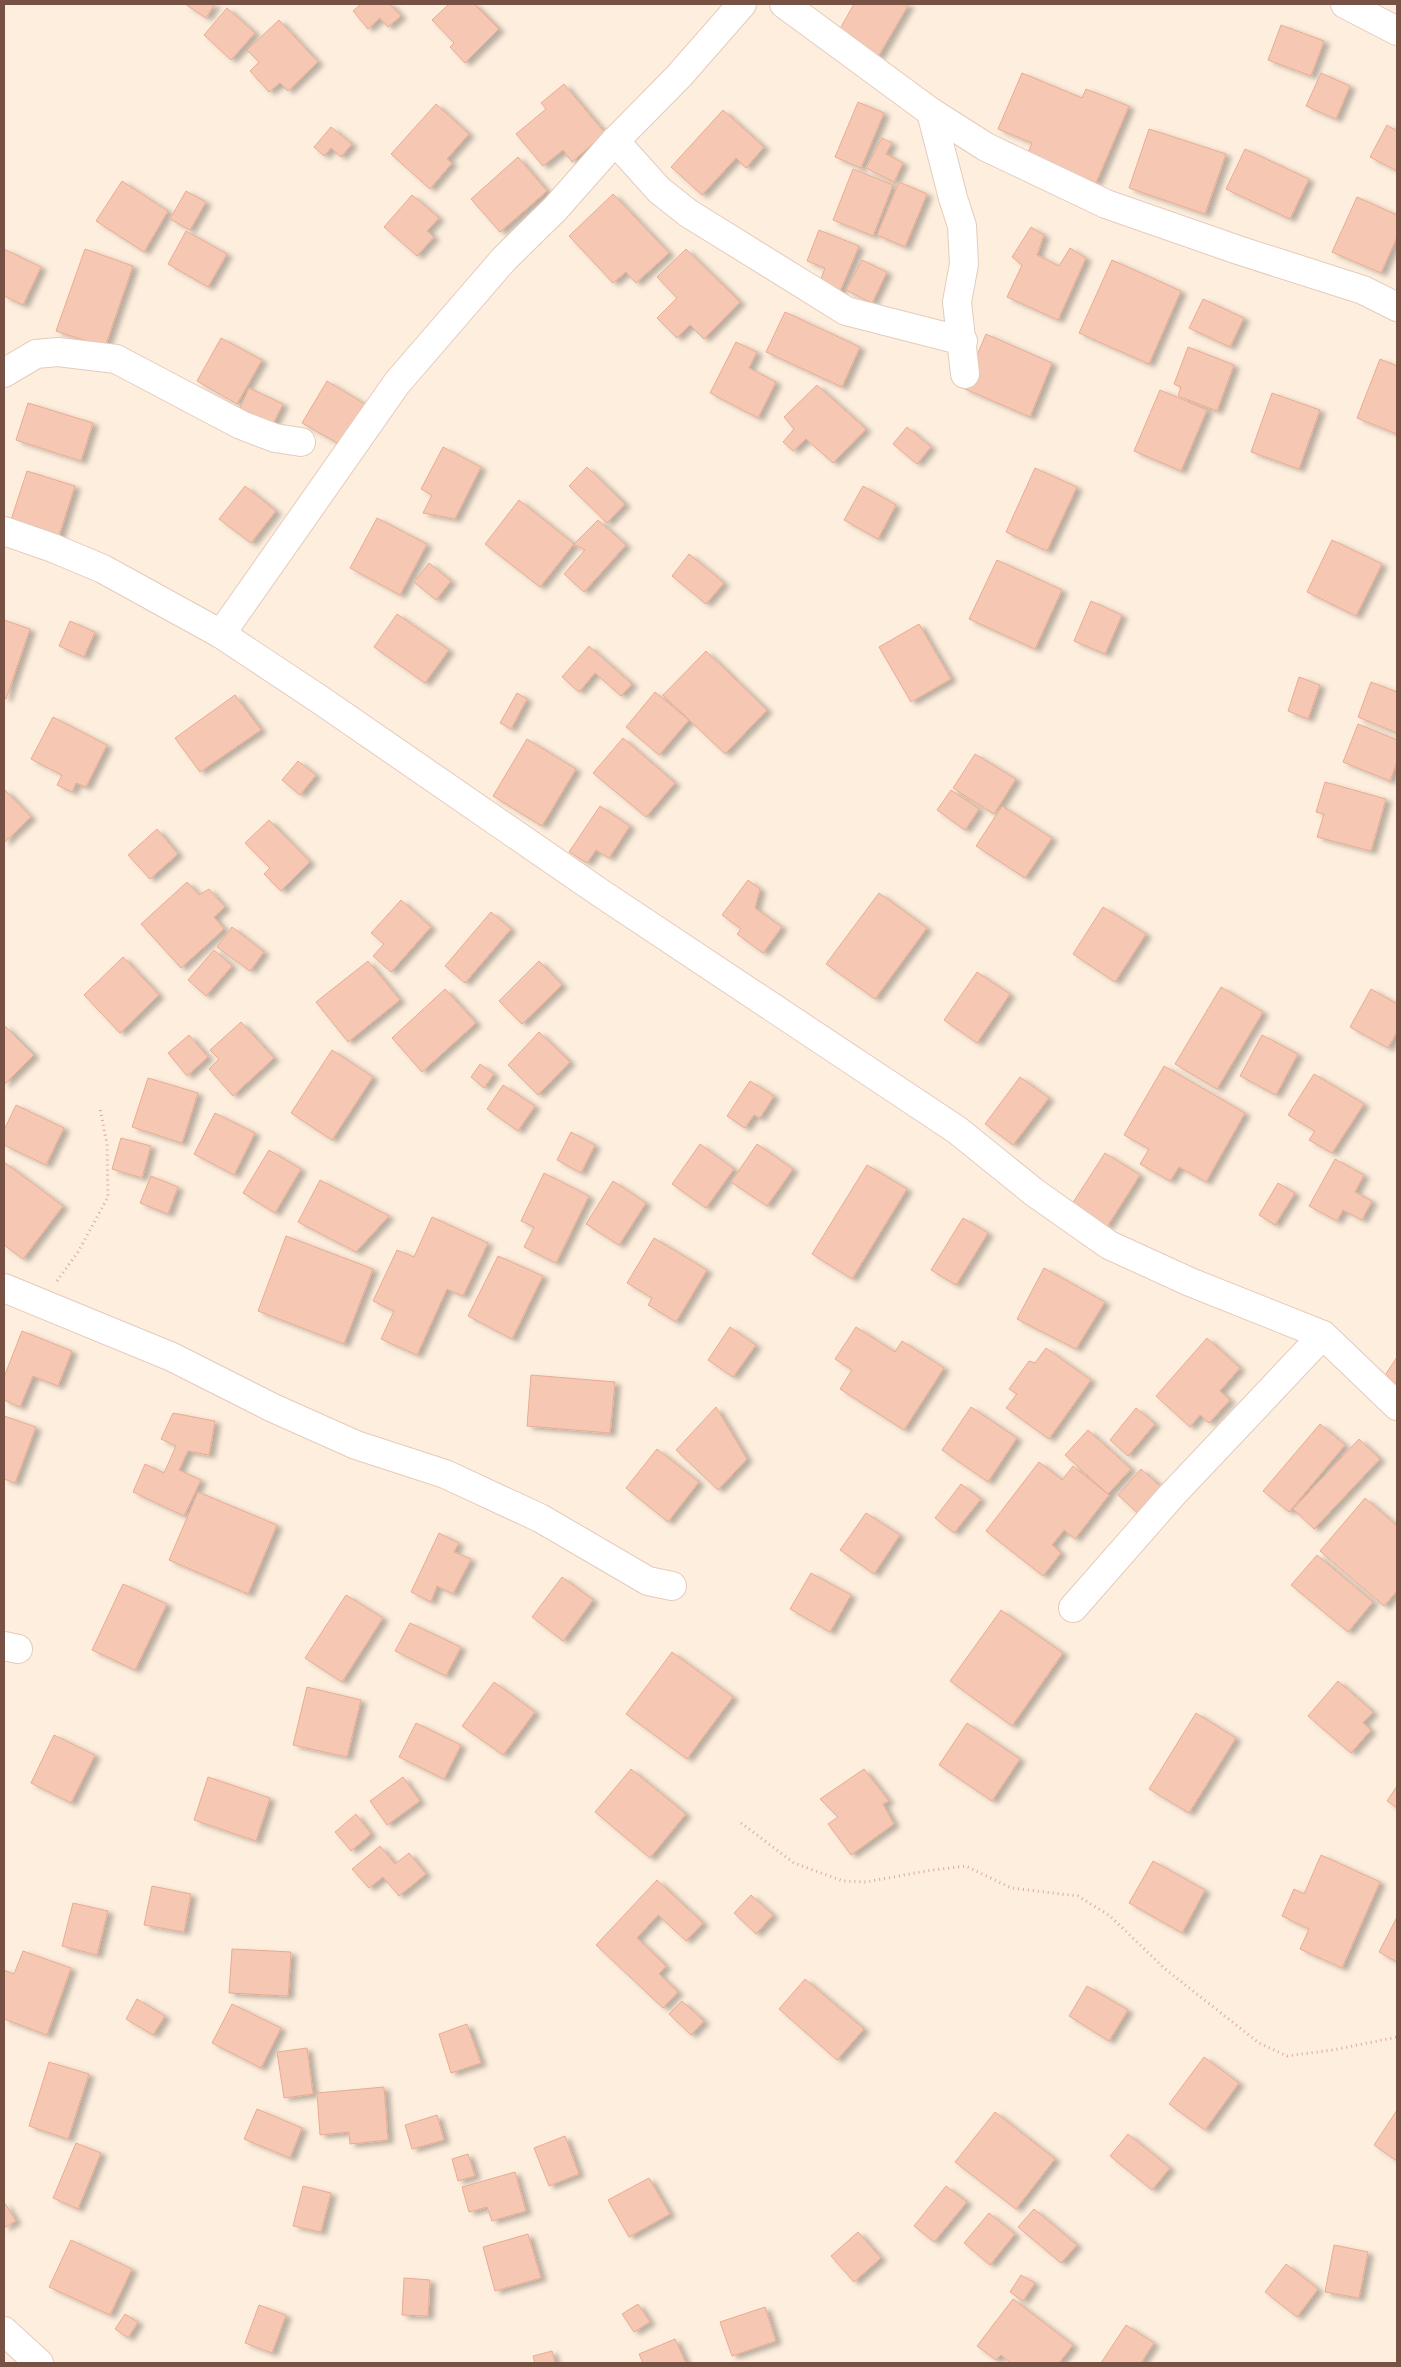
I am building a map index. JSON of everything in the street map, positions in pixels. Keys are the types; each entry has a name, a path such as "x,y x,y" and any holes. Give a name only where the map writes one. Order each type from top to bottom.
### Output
{"street":[{"path":"221,634 397,382 504,258 555,209 615,141 679,76 742,4"},
{"path":"784,4 931,112 986,147 1106,204 1238,250 1363,290 1397,307"},
{"path":"1345,4 1397,30"},
{"path":"931,112 962,226 964,264 957,302 963,341 965,374"},
{"path":"615,141 660,190 688,213 846,310 963,341"},
{"path":"4,373 36,354 58,352 116,359 241,425 275,438 301,442"},
{"path":"4,531 53,548 103,569 221,634 319,698 598,892 957,1130 1035,1193 1109,1245 1190,1282 1323,1335 1397,1406"},
{"path":"4,1288 172,1357 273,1408 356,1445 445,1474 540,1518 648,1581 672,1586"},
{"path":"1073,1608 1172,1495 1323,1335"},
{"path":"4,2331 39,2363"}],"path":[{"path":"42,1303 78,1252 108,1197 107,1144 100,1109"},
{"path":"741,1823 794,1863 844,1881 866,1882 966,1866 1011,1888 1078,1896 1110,1916 1164,1968 1259,2043 1287,2056 1333,2050 1397,2037"}],"building":[{"path":"185,4 215,4 206,18"},
{"path":"361,4 390,4 401,16 388,27 380,18 368,29 353,11"},
{"path":"449,4 474,4 499,29 465,63 450,47 454,43 432,20"},
{"path":"854,4 909,4 878,57 837,34"},
{"path":"227,8 255,33 231,60 204,35"},
{"path":"279,20 318,62 288,91 280,83 269,92 250,71 259,62 247,50"},
{"path":"1281,25 1324,41 1311,76 1268,60"},
{"path":"1022,73 1082,98 1086,89 1129,106 1096,183 1027,155 1032,143 998,129"},
{"path":"1321,73 1350,86 1336,119 1306,106"},
{"path":"564,84 605,133 572,162 563,150 543,166 516,134 546,109 541,103"},
{"path":"858,102 884,113 861,168 835,157"},
{"path":"436,104 469,134 447,159 452,163 430,189 391,154"},
{"path":"723,110 764,147 746,168 736,158 702,195 671,167"},
{"path":"1387,125 1397,131 1397,171 1370,157"},
{"path":"331,127 352,144 341,157 331,148 324,156 314,147"},
{"path":"1149,129 1226,154 1205,214 1129,188"},
{"path":"882,138 892,143 886,154 903,163 894,182 866,168"},
{"path":"1245,149 1309,179 1290,219 1226,189"},
{"path":"518,157 547,191 500,232 471,199"},
{"path":"853,169 893,185 873,236 833,220"},
{"path":"122,181 168,211 144,252 96,221"},
{"path":"899,182 927,194 905,247 877,235"},
{"path":"186,191 206,202 190,230 170,219"},
{"path":"613,194 669,253 636,283 626,272 613,283 569,236"},
{"path":"412,195 439,218 427,231 434,237 417,256 384,227"},
{"path":"1357,197 1397,215 1397,237 1381,273 1332,252"},
{"path":"1031,227 1044,235 1037,255 1059,266 1070,248 1086,258 1058,320 1007,297 1022,265 1012,257"},
{"path":"819,230 859,246 839,294 818,286 825,268 807,261"},
{"path":"186,231 227,254 208,287 168,264"},
{"path":"4,249 41,267 23,305 4,296"},
{"path":"85,249 133,266 105,347 56,331"},
{"path":"686,249 740,302 704,339 690,325 677,338 657,318 677,298 657,277"},
{"path":"862,260 887,272 872,303 846,290"},
{"path":"1112,260 1181,291 1149,364 1079,333"},
{"path":"1203,299 1244,318 1230,347 1189,328"},
{"path":"785,312 860,347 842,387 766,352"},
{"path":"986,334 1052,363 1030,417 963,388"},
{"path":"221,338 262,360 237,404 197,381"},
{"path":"736,342 757,352 749,368 776,382 758,418 710,393"},
{"path":"1188,347 1234,365 1217,411 1178,396 1181,387 1174,384"},
{"path":"1380,359 1397,366 1397,434 1357,418"},
{"path":"327,381 365,404 341,445 302,423"},
{"path":"817,385 866,429 833,463 806,439 793,451 783,442 794,429 784,417"},
{"path":"249,388 283,404 272,426 239,410"},
{"path":"1160,390 1207,410 1181,471 1134,451"},
{"path":"1272,393 1320,410 1299,469 1251,452"},
{"path":"28,403 93,423 81,461 16,440"},
{"path":"907,427 931,447 917,464 893,444"},
{"path":"443,447 481,467 455,519 423,513 432,495 421,489"},
{"path":"587,467 625,504 607,523 569,486"},
{"path":"1035,468 1077,487 1047,551 1006,532"},
{"path":"27,471 75,486 58,539 10,523"},
{"path":"245,486 276,511 251,543 219,519"},
{"path":"863,486 896,505 878,539 844,520"},
{"path":"519,500 574,544 540,587 485,544"},
{"path":"377,518 427,544 400,595 350,568"},
{"path":"598,520 626,545 584,592 564,574 585,550 574,544"},
{"path":"1332,540 1382,564 1356,616 1307,592"},
{"path":"689,554 724,583 706,604 672,576"},
{"path":"997,560 1062,590 1035,649 969,619"},
{"path":"429,563 451,581 436,600 414,582"},
{"path":"1091,601 1122,615 1105,654 1074,641"},
{"path":"397,614 449,650 425,683 374,647"},
{"path":"4,620 30,629 6,699 4,698"},
{"path":"70,621 95,632 84,657 59,646"},
{"path":"919,624 951,679 911,702 879,647"},
{"path":"589,646 632,684 621,696 595,673 579,692 562,677"},
{"path":"706,651 767,710 725,754 663,695"},
{"path":"1299,677 1320,685 1308,719 1288,711"},
{"path":"1371,682 1397,692 1397,733 1358,717"},
{"path":"655,692 689,720 659,755 626,727"},
{"path":"517,693 527,699 511,729 500,723"},
{"path":"235,695 261,730 200,772 175,738"},
{"path":"53,717 107,745 86,787 76,783 72,792 57,785 62,775 31,759"},
{"path":"1358,724 1397,740 1397,762 1390,781 1343,762"},
{"path":"623,738 675,783 646,817 593,773"},
{"path":"527,739 576,769 542,826 493,796"},
{"path":"975,754 1016,779 994,814 953,788"},
{"path":"298,761 316,775 300,795 282,780"},
{"path":"1325,782 1386,799 1371,851 1317,837 1324,814 1316,812"},
{"path":"4,789 31,817 4,843"},
{"path":"951,790 979,809 965,830 937,810"},
{"path":"600,806 630,826 609,858 596,850 587,863 569,852"},
{"path":"1002,806 1052,838 1025,878 976,846"},
{"path":"269,820 310,862 281,891 264,874 270,868 245,843"},
{"path":"157,829 178,854 150,879 128,855"},
{"path":"748,880 760,889 755,908 782,927 763,953 737,934 741,929 722,915"},
{"path":"187,882 199,895 209,889 225,907 214,917 224,929 181,968 141,924"},
{"path":"879,893 927,928 875,999 826,964"},
{"path":"401,900 431,927 391,972 373,956 384,944 371,933"},
{"path":"1103,907 1146,934 1115,982 1073,954"},
{"path":"491,912 511,929 465,983 445,966"},
{"path":"232,927 264,952 250,971 217,947"},
{"path":"214,950 232,966 206,996 188,980"},
{"path":"123,957 159,995 120,1033 84,995"},
{"path":"368,961 400,1000 348,1042 316,1002"},
{"path":"539,961 562,985 522,1024 499,1001"},
{"path":"977,972 1010,994 977,1043 944,1020"},
{"path":"1221,987 1263,1012 1217,1089 1175,1064"},
{"path":"445,989 476,1023 422,1072 392,1038"},
{"path":"1371,989 1397,1004 1397,1032 1388,1048 1350,1027"},
{"path":"241,1022 274,1058 233,1096 209,1069 219,1059 210,1050"},
{"path":"4,1025 34,1055 4,1085"},
{"path":"539,1032 570,1062 538,1095 508,1065"},
{"path":"189,1035 208,1057 187,1076 168,1053"},
{"path":"1262,1035 1298,1054 1276,1095 1240,1076"},
{"path":"332,1050 373,1077 332,1140 291,1113"},
{"path":"480,1064 494,1074 484,1088 471,1077"},
{"path":"1164,1066 1245,1113 1206,1182 1179,1167 1170,1181 1140,1164 1149,1149 1124,1135"},
{"path":"1314,1074 1364,1104 1332,1153 1309,1140 1315,1131 1288,1115"},
{"path":"1020,1077 1049,1098 1013,1145 985,1124"},
{"path":"148,1078 198,1093 182,1143 132,1127"},
{"path":"750,1081 774,1096 760,1118 754,1115 745,1128 727,1116"},
{"path":"503,1085 535,1106 518,1131 487,1109"},
{"path":"16,1105 64,1128 46,1165 4,1145 4,1130"},
{"path":"215,1113 255,1133 234,1175 194,1154"},
{"path":"571,1132 595,1145 581,1173 557,1160"},
{"path":"121,1138 151,1146 142,1178 112,1169"},
{"path":"700,1144 734,1169 706,1208 672,1184"},
{"path":"757,1144 793,1169 767,1206 731,1182"},
{"path":"269,1150 301,1169 275,1213 243,1193"},
{"path":"1105,1153 1140,1175 1107,1227 1072,1204"},
{"path":"1335,1159 1364,1175 1355,1192 1372,1201 1362,1220 1343,1210 1337,1221 1309,1206"},
{"path":"4,1162 63,1206 23,1259 4,1245"},
{"path":"867,1165 907,1189 852,1279 812,1254"},
{"path":"544,1173 589,1196 556,1263 524,1247 534,1227 521,1221"},
{"path":"151,1176 178,1187 168,1214 140,1203"},
{"path":"320,1180 389,1216 356,1252 298,1222"},
{"path":"613,1181 646,1203 619,1245 586,1224"},
{"path":"1278,1183 1295,1193 1275,1225 1259,1215"},
{"path":"432,1217 488,1243 463,1296 447,1289 417,1355 381,1339 394,1311 373,1301 397,1250 414,1257"},
{"path":"963,1218 988,1233 956,1285 931,1270"},
{"path":"286,1236 373,1269 344,1344 258,1311"},
{"path":"654,1238 707,1270 676,1322 648,1305 652,1298 627,1283"},
{"path":"498,1256 543,1276 512,1339 468,1316"},
{"path":"1044,1268 1105,1302 1076,1349 1017,1319"},
{"path":"730,1327 756,1345 733,1377 708,1360"},
{"path":"856,1327 895,1352 902,1341 944,1368 904,1430 840,1389 852,1370 835,1359"},
{"path":"22,1331 72,1351 58,1386 33,1376 20,1407 4,1400 4,1377"},
{"path":"1207,1338 1240,1368 1220,1391 1230,1400 1209,1423 1200,1415 1190,1427 1156,1396"},
{"path":"1046,1348 1091,1380 1049,1439 1006,1408 1017,1394 1009,1389 1029,1361 1035,1363"},
{"path":"1397,1357 1397,1385 1384,1377"},
{"path":"531,1375 615,1382 610,1433 527,1426"},
{"path":"716,1407 747,1459 718,1490 676,1450"},
{"path":"971,1407 1017,1438 988,1482 942,1450"},
{"path":"1136,1408 1155,1424 1128,1456 1110,1440"},
{"path":"173,1413 215,1421 209,1455 188,1451 179,1470 201,1480 184,1516 133,1492 145,1464 164,1473 176,1446 161,1439"},
{"path":"4,1416 36,1427 15,1483 4,1479"},
{"path":"1320,1424 1345,1445 1289,1512 1263,1491"},
{"path":"1088,1430 1131,1469 1108,1494 1065,1455"},
{"path":"1359,1439 1380,1459 1314,1529 1293,1509"},
{"path":"657,1449 699,1482 668,1522 626,1488"},
{"path":"1039,1462 1062,1480 1073,1466 1109,1495 1075,1539 1064,1530 1052,1545 1061,1553 1043,1576 986,1531"},
{"path":"1141,1469 1167,1492 1144,1519 1118,1495"},
{"path":"961,1484 981,1499 954,1533 935,1518"},
{"path":"198,1492 277,1525 248,1594 169,1560"},
{"path":"1365,1498 1397,1526 1397,1591 1384,1606 1320,1551"},
{"path":"866,1513 900,1535 874,1574 840,1550"},
{"path":"439,1533 459,1543 454,1552 471,1559 453,1594 437,1586 431,1602 411,1592"},
{"path":"1317,1555 1373,1602 1348,1632 1291,1585"},
{"path":"811,1573 851,1595 830,1632 790,1609"},
{"path":"562,1577 593,1600 563,1641 532,1617"},
{"path":"123,1584 167,1604 135,1670 92,1650"},
{"path":"346,1595 383,1618 342,1682 305,1658"},
{"path":"1001,1610 1063,1653 1012,1726 950,1681"},
{"path":"410,1623 461,1647 446,1676 395,1651"},
{"path":"672,1652 733,1697 687,1759 626,1714"},
{"path":"1338,1681 1373,1712 1363,1723 1371,1730 1351,1753 1308,1716"},
{"path":"494,1682 535,1712 503,1755 462,1726"},
{"path":"307,1687 361,1700 347,1757 293,1745"},
{"path":"1196,1713 1236,1738 1189,1813 1149,1789"},
{"path":"416,1723 461,1745 444,1779 399,1757"},
{"path":"967,1723 1020,1759 992,1801 939,1765"},
{"path":"54,1735 95,1755 71,1803 31,1783"},
{"path":"631,1769 686,1814 650,1858 595,1812"},
{"path":"864,1769 889,1801 883,1804 894,1824 851,1855 828,1824 838,1817 820,1799"},
{"path":"208,1777 270,1798 256,1841 194,1820"},
{"path":"403,1777 420,1801 387,1825 370,1801"},
{"path":"1397,1786 1397,1808 1387,1801"},
{"path":"356,1814 371,1834 351,1851 335,1832"},
{"path":"380,1846 395,1864 409,1853 426,1874 399,1896 383,1877 369,1888 352,1869"},
{"path":"1321,1855 1380,1882 1342,1968 1300,1949 1309,1929 1282,1916 1294,1889 1304,1894"},
{"path":"1153,1861 1205,1890 1182,1933 1129,1903"},
{"path":"657,1880 703,1923 686,1941 658,1915 637,1938 666,1966 659,1974 678,1992 663,2008 596,1945"},
{"path":"152,1886 191,1894 184,1932 144,1925"},
{"path":"751,1895 773,1915 756,1934 734,1913"},
{"path":"73,1903 108,1911 97,1955 62,1946"},
{"path":"1397,1917 1397,1962 1379,1952"},
{"path":"232,1949 291,1952 288,1996 229,1993"},
{"path":"23,1951 71,1968 47,2035 4,2019 4,1970 14,1974"},
{"path":"805,1979 864,2029 837,2060 779,2009"},
{"path":"1087,1986 1128,2010 1109,2041 1069,2016"},
{"path":"137,1999 165,2016 153,2035 126,2019"},
{"path":"682,2001 704,2021 691,2035 669,2014"},
{"path":"232,2004 281,2028 261,2068 212,2043"},
{"path":"467,2024 481,2063 451,2073 439,2034"},
{"path":"307,2048 313,2094 284,2098 277,2052"},
{"path":"1204,2057 1239,2083 1205,2130 1169,2104"},
{"path":"49,2062 89,2074 68,2139 29,2126"},
{"path":"384,2087 388,2140 350,2144 349,2132 320,2135 317,2093"},
{"path":"257,2109 302,2128 290,2158 244,2139"},
{"path":"1397,2110 1397,2161 1374,2145"},
{"path":"995,2112 1055,2159 1016,2209 955,2162"},
{"path":"437,2115 444,2140 412,2149 405,2125"},
{"path":"1128,2134 1170,2168 1152,2190 1110,2156"},
{"path":"565,2136 579,2174 549,2186 534,2148"},
{"path":"76,2143 101,2153 78,2209 53,2198"},
{"path":"468,2154 475,2176 458,2181 452,2159"},
{"path":"515,2172 526,2211 492,2221 487,2207 469,2212 462,2187"},
{"path":"649,2178 670,2214 629,2237 608,2200"},
{"path":"303,2186 331,2193 321,2232 293,2226"},
{"path":"946,2186 967,2202 934,2242 914,2226"},
{"path":"4,2202 16,2221 4,2228"},
{"path":"1034,2209 1077,2245 1061,2263 1018,2227"},
{"path":"989,2213 1015,2234 990,2265 964,2243"},
{"path":"858,2232 881,2258 854,2282 831,2256"},
{"path":"528,2234 541,2278 495,2291 483,2247"},
{"path":"71,2240 132,2269 110,2315 49,2287"},
{"path":"1334,2245 1368,2252 1359,2298 1325,2292"},
{"path":"1286,2264 1318,2289 1297,2317 1265,2292"},
{"path":"1021,2275 1035,2283 1023,2301 1010,2292"},
{"path":"404,2278 430,2280 428,2316 402,2315"},
{"path":"1013,2299 1073,2345 1059,2363 1011,2363 1001,2355 996,2360 977,2346"},
{"path":"638,2304 650,2322 634,2332 622,2314"},
{"path":"259,2305 286,2315 272,2353 245,2343"},
{"path":"765,2307 776,2341 732,2356 720,2322"},
{"path":"125,2314 138,2322 128,2338 115,2329"},
{"path":"1126,2325 1154,2343 1141,2363 1101,2363"},
{"path":"675,2339 686,2363 643,2363 639,2354"},
{"path":"552,2351 555,2363 535,2363 533,2356"}]}
